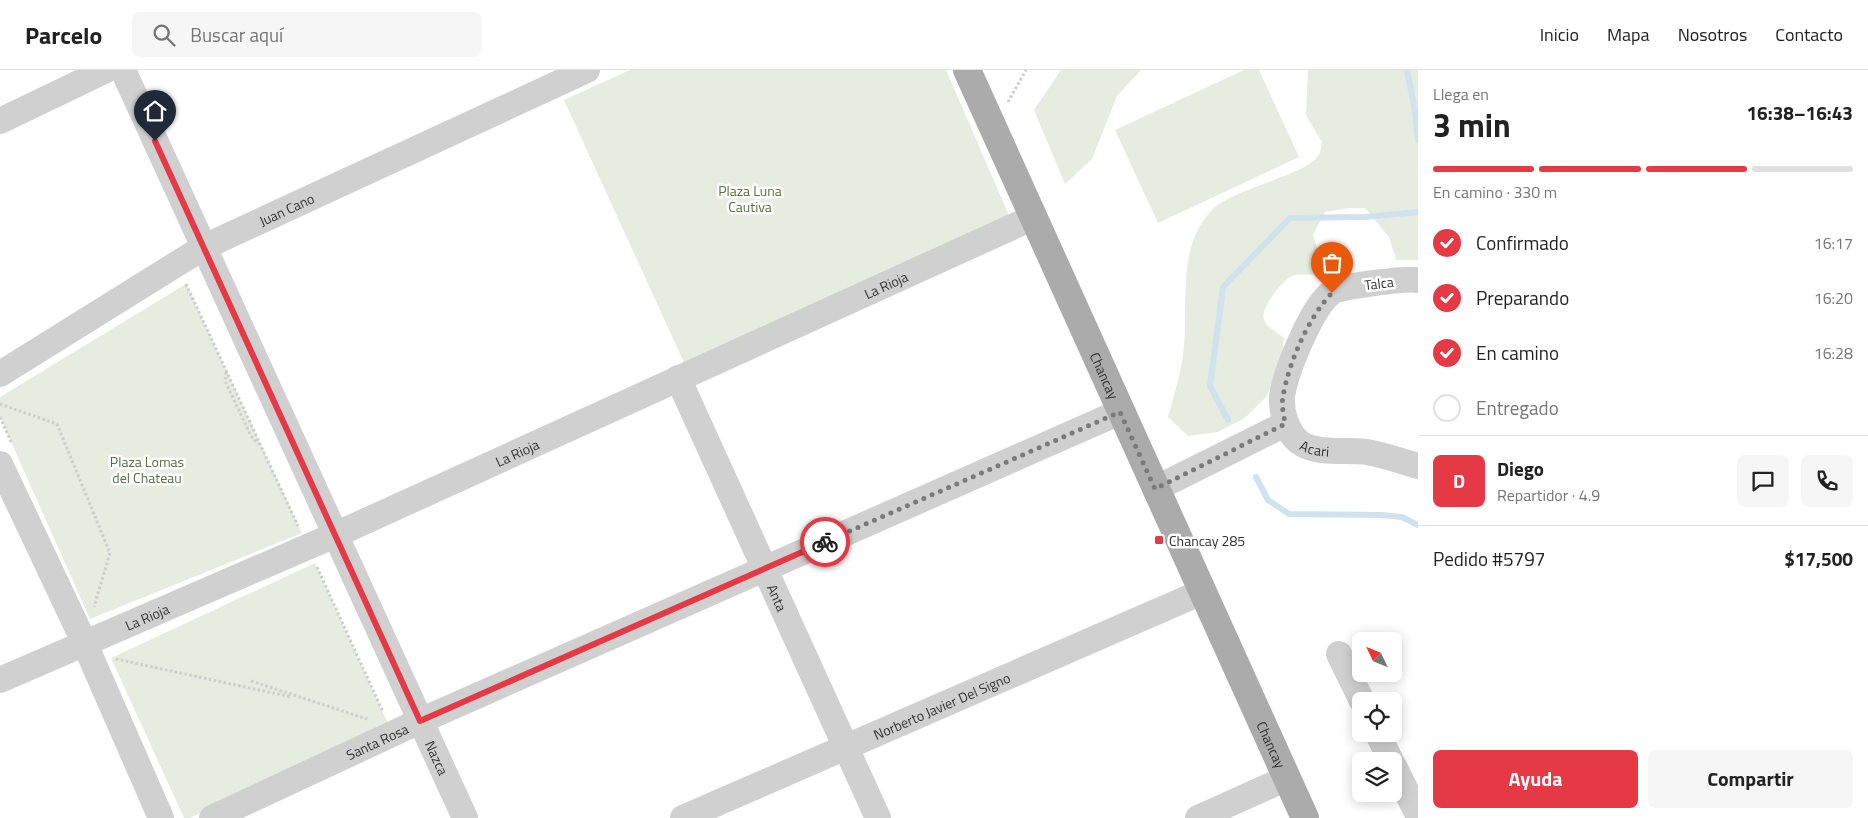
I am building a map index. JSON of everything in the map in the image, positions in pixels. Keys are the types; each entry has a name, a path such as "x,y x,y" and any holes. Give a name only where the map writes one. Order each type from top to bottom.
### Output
{"main road":[{"name":"Chancay","path":"966,70 1305,818"}],"street":[{"path":"0,121 106,70"},
{"name":"Nazca","path":"123,70 465,818"},
{"name":"Juan Cano","path":"0,374 204,247 542,79 587,70"},
{"name":"La Rioja","path":"0,680 335,534 1032,218"},
{"name":"Talca","path":"1285,424 1282,398 1303,334 1319,306 1332,293 1344,287 1418,280"},
{"name":"Anta","path":"678,378 878,818"},
{"name":"Santa Rosa","path":"212,818 420,721 1120,412"},
{"path":"1155,489 1285,424"},
{"name":"Acari","path":"1285,424 1299,442 1313,448 1366,452 1418,466"},
{"path":"8,458 85,644 161,818"},
{"name":"Norberto Javier Del Signo","path":"683,818 1202,592"},
{"path":"1338,654 1357,692"},
{"path":"1198,818 1286,778"},
{"path":"1402,782 1418,815"}],"path":[{"path":"186,284 302,533"},
{"path":"0,404 57,424 110,553 93,610"},
{"path":"0,417 8,458"},
{"path":"315,563 385,717"},
{"path":"111,658 120,654"},
{"path":"111,658 115,666"},
{"path":"111,658 291,697"},
{"path":"251,681 371,720"}],"green space":[{"name":"Plaza Luna Cautiva","path":"630,70 946,70 1011,220 686,367 564,100"},
{"path":"1061,70 1141,70 1117,96 1092,159 1065,184 1034,110"},
{"path":"1244,70 1259,70 1299,157 1158,223 1115,130"},
{"path":"1308,70 1418,70 1418,260 1396,260 1389,237 1365,208 1349,208 1325,212 1313,235 1323,267 1317,273 1295,275 1285,281 1269,301 1263,315 1265,323 1284,338 1281,366 1266,397 1245,418 1218,432 1188,436 1168,417 1183,355 1186,273 1194,239 1202,223 1213,209 1223,202 1300,169 1311,163 1319,155 1322,142 1306,115"},
{"name":"Plaza Lomas del Chateau","path":"186,284 302,533 90,619 0,417 0,397"},
{"path":"315,563 389,726 190,818 184,818 111,658"}],"waterway":[{"path":"1407,70 1415,111 1418,140"},
{"path":"1228,420 1210,386 1223,287 1290,218 1365,217 1418,212"},
{"path":"1256,477 1268,500 1289,514 1381,515 1402,517 1418,525"}],"way so far":[{"path":"825,542 1120,412 1155,489 1285,424 1282,398 1303,334 1319,306 1332,293"}],"place":[{"name":"Chancay 285","path":"1159,540"}],"route":[{"path":"155,141 420,721 825,542"}]}
